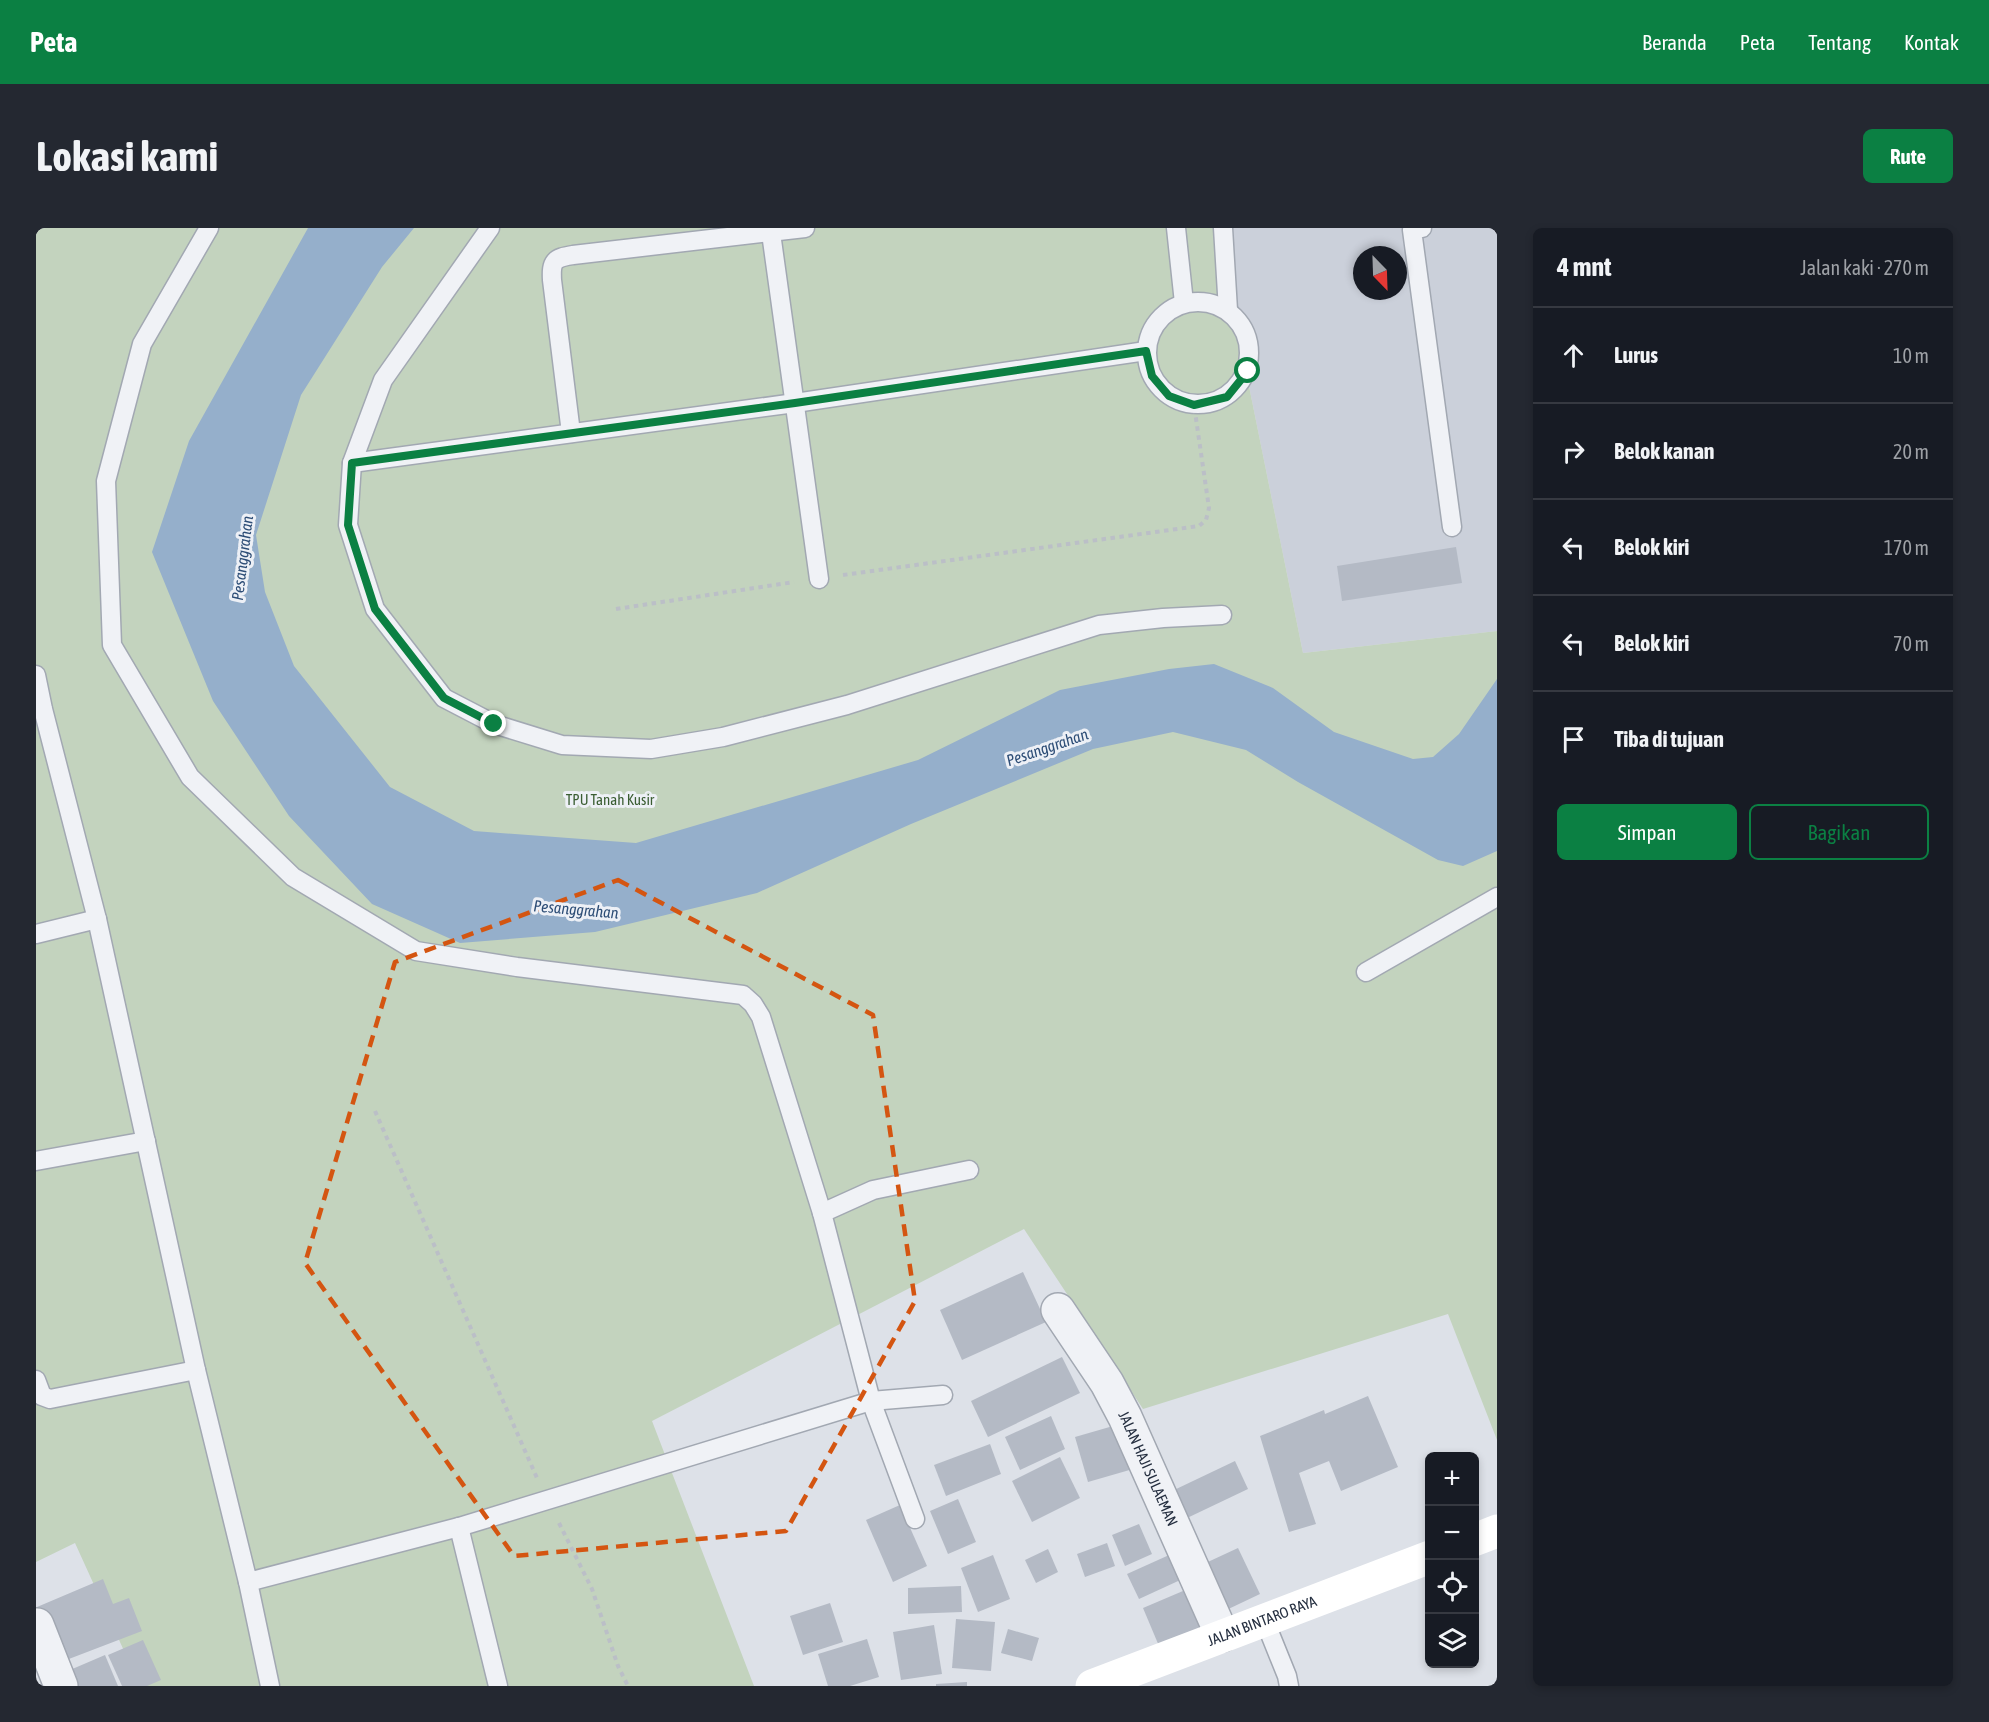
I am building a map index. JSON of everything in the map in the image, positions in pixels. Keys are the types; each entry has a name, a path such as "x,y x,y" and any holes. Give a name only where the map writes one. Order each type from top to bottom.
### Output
{"main road":[{"path":"1479,1538 1497,1531"},
{"name":"JALAN BINTARO RAYA","path":"1092,1686 1425,1559"}],"street":[{"name":"JALAN HAJI SULAEMAN","path":"1058,1310 1107,1383 1125,1417 1222,1635"},
{"path":"37,1625 61,1686"}],"lane":[{"path":"209,228 142,344 106,481 112,645 190,777 293,878 416,951 517,967 743,995 753,1004 761,1017 822,1213 871,1401 915,1519"},
{"path":"490,228 383,380 352,463 348,525 375,609 444,698 494,724 562,745 651,749 723,737 847,705 1100,626 1163,618 1222,615"},
{"path":"571,433 552,280 552,266 555,261 573,255 805,228"},
{"path":"1176,228 1184,303"},
{"path":"1223,228 1228,310"},
{"path":"1415,229 1452,527"},
{"path":"771,233 819,579"},
{"path":"1207,302 1228,310 1248,337 1248,371 1227,397 1194,405 1169,396 1152,376 1146,351 1157,321 1184,303 1207,302"},
{"path":"352,463 795,403 1146,351"},
{"path":"36,675 39,710 97,919 196,1370 248,1582 270,1686"},
{"path":"1366,972 1497,897"},
{"path":"36,934 97,919"},
{"path":"36,1161 146,1141"},
{"path":"822,1213 873,1190 969,1170"},
{"path":"36,1380 42,1396 50,1399 196,1370"},
{"path":"248,1582 459,1527 871,1401 943,1395"},
{"path":"459,1527 498,1686"},
{"path":"1264,1619 1289,1686"}],"path":[{"path":"616,609 1198,526 1206,520 1209,508 1194,405"},
{"path":"375,1111 548,1500 592,1589 618,1666 628,1686"}],"highlighted area":[{"path":"618,880 873,1015 915,1301 786,1531 514,1556 305,1263 395,962"}],"shaded area":[{"path":"1217,228 1497,228 1497,631 1303,653"}],"green space":[{"name":"TPU Tanah Kusir","path":"36,228 1217,228 1303,653 1497,631 1497,1440 1448,1314 1143,1409 1024,1229 652,1421 754,1686 140,1686 75,1543 36,1562"}],"water":[{"name":"Pesanggrahan","path":"308,228 414,228 382,267 301,395 256,535 265,592 294,666 390,787 474,831 636,843 918,760 1060,690 1169,669 1214,664 1273,688 1334,732 1413,759 1433,757 1459,734 1497,679 1497,851 1463,866 1438,860 1298,782 1246,750 1173,732 1093,749 911,824 757,893 595,932 460,943 372,904 289,816 213,701 152,552 189,441"}],"building":[{"path":"1456,547 1462,583 1342,601 1337,566"},
{"path":"1023,1272 1046,1322 962,1360 940,1310"},
{"path":"1062,1357 1080,1393 988,1437 971,1401"},
{"path":"1368,1396 1398,1467 1341,1491 1329,1461 1299,1473 1316,1524 1289,1532 1260,1436 1324,1410 1325,1414"},
{"path":"1051,1416 1065,1449 1020,1470 1005,1437"},
{"path":"1120,1424 1133,1469 1088,1482 1075,1437"},
{"path":"990,1444 1001,1474 946,1496 934,1465"},
{"path":"1060,1457 1080,1498 1032,1522 1012,1481"},
{"path":"1235,1461 1248,1489 1185,1519 1172,1491"},
{"path":"958,1499 976,1542 948,1554 930,1511"},
{"path":"900,1505 927,1566 893,1582 866,1520"},
{"path":"1139,1524 1152,1554 1125,1566 1112,1535"},
{"path":"1107,1543 1115,1566 1085,1577 1077,1554"},
{"path":"1238,1548 1260,1594 1220,1613 1197,1567"},
{"path":"1048,1549 1058,1572 1036,1583 1025,1560"},
{"path":"1178,1551 1189,1576 1139,1599 1127,1574"},
{"path":"993,1555 1010,1599 978,1612 961,1568"},
{"path":"103,1579 113,1604 129,1598 142,1631 61,1662 37,1607"},
{"path":"961,1586 962,1612 908,1614 908,1588"},
{"path":"1190,1588 1206,1626 1159,1646 1143,1608"},
{"path":"830,1603 843,1642 803,1655 790,1616"},
{"path":"956,1619 995,1622 991,1671 952,1668"},
{"path":"934,1625 942,1674 901,1680 893,1632"},
{"path":"1008,1629 1039,1638 1032,1661 1001,1653"},
{"path":"867,1639 879,1677 850,1686 828,1686 818,1654"},
{"path":"143,1640 161,1680 147,1686 122,1686 108,1655"},
{"path":"105,1655 118,1686 69,1686 63,1673"},
{"path":"967,1682 967,1686 936,1686 936,1684"}],"route":[{"path":"494,724 444,698 375,609 348,525 352,463 795,403 1146,351 1152,376 1169,396 1194,405 1227,397 1248,371"}]}
